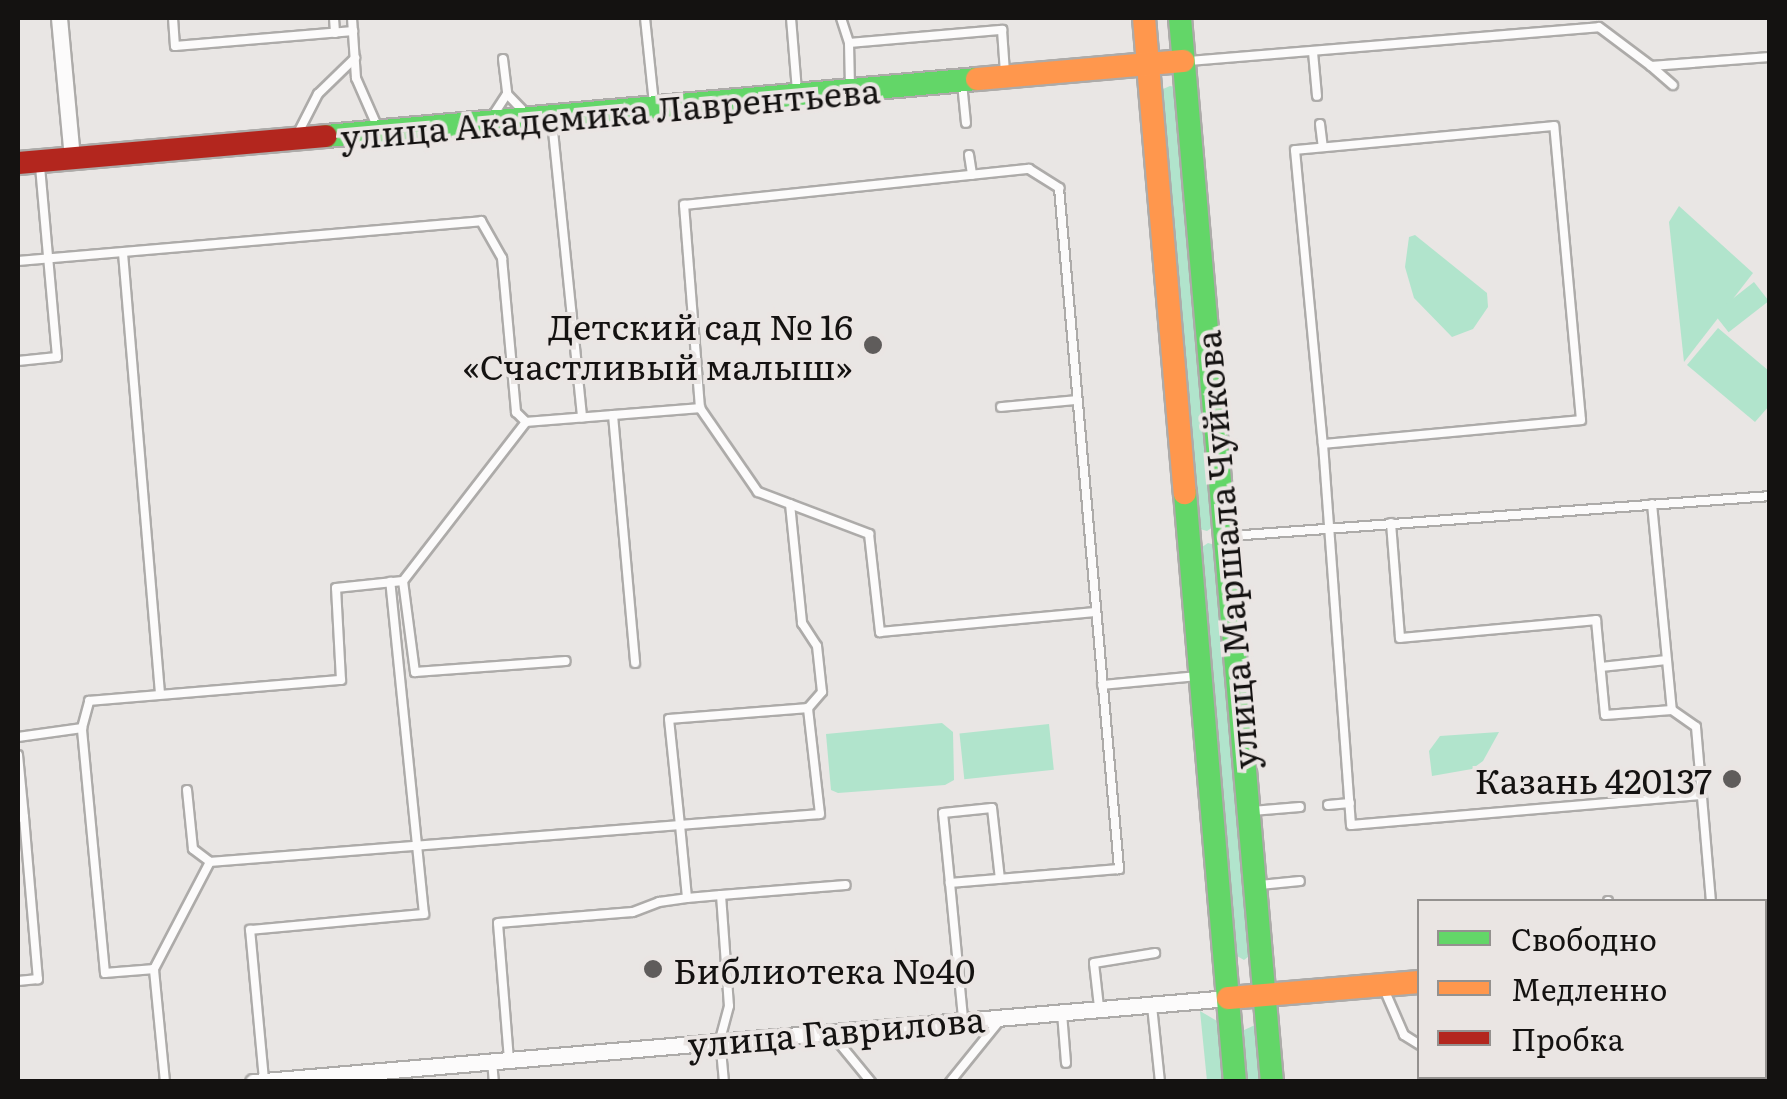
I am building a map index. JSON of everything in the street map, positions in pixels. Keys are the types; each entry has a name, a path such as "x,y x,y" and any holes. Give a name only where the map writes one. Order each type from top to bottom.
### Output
{"main road":[{"name":"улица Маршала Чуйкова","path":"1144,18 1203,675 1234,1082"},
{"name":"улица Маршала Чуйкова","path":"1180,18 1272,1082"},
{"name":"улица Академика Лаврентьева","path":"29,162 1183,61"},
{"path":"1190,540 1224,537"},
{"name":"улица Гаврилова","path":"1228,998 1417,982"}],"street":[{"path":"59,18 72,158"},
{"name":"улица Гаврилова","path":"252,1082 501,1060 566,1060 827,1029 1228,998"}],"lane":[{"path":"173,18 176,46 353,31"},
{"path":"334,18 335,32"},
{"path":"352,18 356,78 380,132"},
{"path":"645,18 654,108"},
{"path":"790,18 797,95"},
{"path":"841,18 849,43 850,91"},
{"path":"1183,61 1313,52 1600,22 1673,84"},
{"path":"849,43 1002,30 1006,78"},
{"path":"1313,52 1318,96"},
{"path":"1651,66 1770,57"},
{"path":"295,139 318,94 355,58"},
{"path":"489,122 507,94 503,59"},
{"path":"962,81 966,124"},
{"path":"507,94 540,118 582,418"},
{"path":"1320,124 1323,148"},
{"path":"1323,444 1582,420 1554,126 1295,150 1323,444 1351,825 1701,795"},
{"path":"969,154 972,175"},
{"path":"18,361 57,357 48,258 29,162"},
{"path":"950,883 1119,869 1059,188 1030,169 684,204 700,408 758,492 869,534 880,632 1095,612"},
{"path":"18,261 480,221 502,258 516,412 526,422"},
{"path":"123,254 160,692"},
{"path":"1001,406 1077,400"},
{"path":"566,661 415,672 404,581 526,422 700,408"},
{"path":"613,415 635,662"},
{"path":"1224,537 1770,496"},
{"path":"687,898 669,719 808,708 822,692 817,646 802,623 790,504"},
{"path":"1652,504 1672,710"},
{"path":"1391,524 1400,638 1596,620 1605,715 1672,710 1696,727 1711,899"},
{"path":"154,969 105,974 82,728 89,701 160,692 341,680 336,588 404,581"},
{"path":"264,1080 250,930 424,914 390,582"},
{"path":"1600,667 1667,660"},
{"path":"1102,685 1203,675"},
{"path":"187,790 193,849 210,862 820,814 808,708"},
{"path":"18,737 82,728"},
{"path":"18,755 38,979 18,981"},
{"path":"1328,804 1350,803"},
{"path":"1248,812 1300,807"},
{"path":"962,1018 942,813 992,808 1000,879"},
{"path":"165,1082 154,969 210,862"},
{"path":"1254,885 1300,880"},
{"path":"494,1082 501,1060 498,924 633,912 658,902 687,898 846,884"},
{"path":"721,895 729,1006 720,1040 724,1082"},
{"path":"1098,1006 1094,962 1155,953"},
{"path":"1382,985 1404,1035 1417,1043"},
{"path":"1152,1004 1160,1082"},
{"path":"1062,1010 1066,1063"},
{"path":"950,1082 1004,1015"},
{"path":"827,1029 871,1082"}],"green space":[{"path":"1175,87 1213,527 1207,531 1200,529 1163,89"},
{"path":"1679,206 1753,273 1684,362 1669,222"},
{"path":"1415,235 1487,293 1488,307 1473,329 1452,337 1414,298 1405,267 1409,237"},
{"path":"1754,282 1769,301 1729,332 1714,313"},
{"path":"1718,328 1769,371 1769,406 1755,422 1687,365"},
{"path":"1208,543 1215,545 1252,954 1244,960 1237,956 1202,547"},
{"path":"942,723 953,732 954,780 945,785 838,793 831,790 826,734"},
{"path":"1049,724 1054,770 964,779 959,733"},
{"path":"1499,732 1483,761 1472,769 1432,776 1429,751 1440,736"},
{"path":"1200,1011 1217,1021 1224,1081 1207,1081"},
{"path":"1255,1025 1264,1081 1243,1081 1242,1031"}],"traffic: fast":[{"path":"1180,18 1272,1082"},
{"path":"326,136 977,79"},
{"path":"1185,493 1235,1082"}],"traffic: slow":[{"path":"1144,18 1185,493"},
{"path":"977,79 1183,61"},
{"path":"1228,998 1417,982"}],"traffic: jam":[{"path":"18,163 326,136"}],"place":[{"name":"Детский сад № 16 «Счастливый малыш»","path":"873,345"},
{"name":"Казань 420137","path":"1732,779"},
{"name":"Библиотека №40","path":"653,969"}]}
